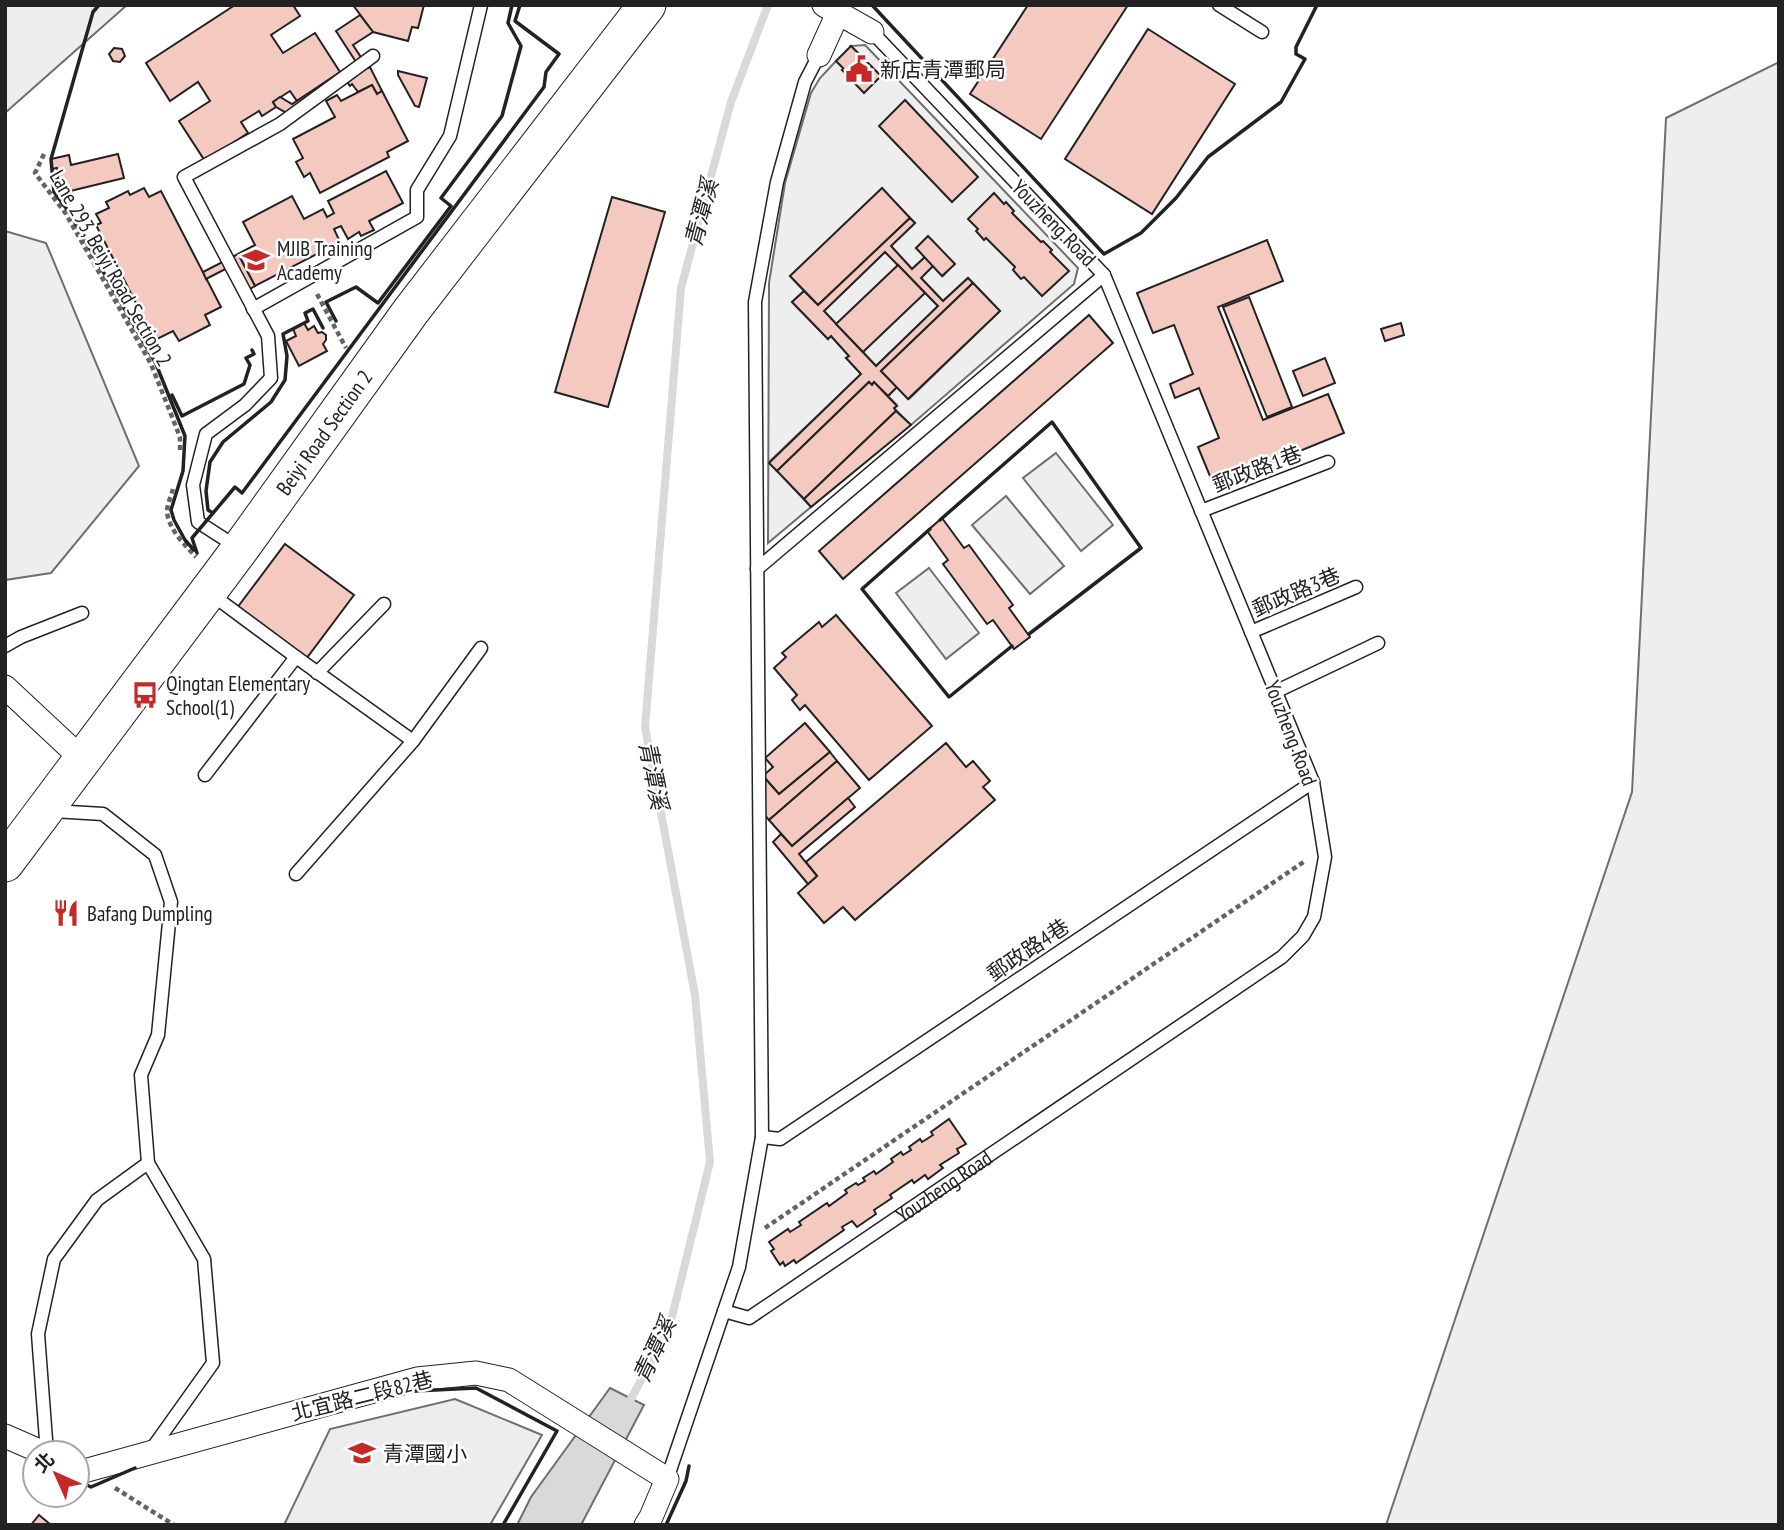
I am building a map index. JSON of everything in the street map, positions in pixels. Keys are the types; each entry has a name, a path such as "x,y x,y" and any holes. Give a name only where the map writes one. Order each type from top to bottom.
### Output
{"main road":[{"name":"Beiyi Road Section 2","path":"5,863 240,549 411,312 647,5"}],"street":[{"name":"Youzheng Road","path":"818,55 831,9 872,32"},
{"path":"5,687 83,760"},
{"name":"北宜路二段82巷","path":"91,1469 417,1379 476,1373 509,1380 667,1479"},
{"name":"Youzheng Road","path":"646,1525 667,1479"}],"lane":[{"path":"253,309 417,217 417,190 450,136 481,5"},
{"path":"1219,5 1262,32"},
{"name":"Youzheng Road","path":"724,1311 749,1318 1282,957 1303,936 1314,917 1325,857 1312,782 1104,275 872,32"},
{"name":"Youzheng Road","path":"667,1479 739,1267 762,1137 755,302 777,182 805,82 818,55"},
{"path":"240,549 198,522 193,485 206,434 245,405 271,378 268,336 184,177 280,124 373,56"},
{"path":"757,569 1104,275"},
{"name":"郵政路1巷","path":"1201,511 1328,462"},
{"name":"郵政路3巷","path":"1251,632 1356,587"},
{"path":"207,591 413,741"},
{"path":"317,673 384,604"},
{"path":"5,646 82,613"},
{"path":"1275,692 1378,643"},
{"path":"296,874 413,741 481,648"},
{"path":"205,775 296,657"},
{"name":"郵政路4巷","path":"762,1137 780,1139 1312,782"},
{"path":"45,810 103,814 155,855 171,902 158,1035 141,1075 148,1163 204,1259 213,1363 148,1453"},
{"path":"44,1439 38,1334 54,1259 97,1200 148,1163"}],"path":[{"name":"Lane 293, Beiyi Road Section 2","path":"44,154 36,173 66,214 151,364 180,437 180,459"},
{"path":"309,278 346,348"},
{"path":"175,484 167,510 170,522 181,542 198,559 207,591"},
{"path":"746,1232 757,1234 1306,860 1325,857"},
{"path":"121,1491 174,1525"}],"shaded area":[{"path":"5,5 127,5 5,113"},
{"path":"865,45 1078,268 1074,284 911,425 894,408 897,405 888,396 897,387 909,399 1000,311 968,278 943,301 921,278 933,266 943,276 954,264 928,237 916,248 925,257 912,269 891,246 915,223 882,189 790,276 804,291 792,302 828,339 831,336 861,374 769,462 811,507 768,543 769,283 785,183 811,93 820,78 836,61 864,92 881,76 851,46"},
{"path":"1779,62 1779,1525 1386,1525 1632,792 1666,118"},
{"path":"5,231 46,243 139,466 51,573 5,580"},
{"path":"885,252 938,306 876,366 824,311"},
{"path":"1056,453 1113,525 1081,551 1023,478"},
{"path":"1006,496 1064,566 1030,594 972,525"},
{"path":"929,568 979,633 946,659 896,593"},
{"path":"610,1388 644,1405 581,1525 517,1525 531,1497"},
{"path":"455,1399 542,1435 490,1525 284,1525 330,1429"}],"building":[{"path":"235,5 293,5 300,16 271,35 283,53 315,33 340,72 297,101 290,91 273,102 276,107 262,116 259,111 241,122 248,133 205,161 179,121 210,101 198,82 170,101 146,63"},
{"path":"353,5 424,5 418,28 412,27 408,41 373,32"},
{"path":"1028,5 1128,5 1041,139 970,94"},
{"path":"360,15 373,32 353,45 368,68 370,67 382,91 377,94 372,85 358,92 347,82 294,117 276,107 273,102 280,97 292,104 356,62 336,31"},
{"path":"1148,29 1235,84 1152,214 1065,159"},
{"name":"新店青潭郵局","path":"851,46 881,76 864,93 836,61"},
{"path":"114,48 122,49 125,56 120,62 113,61 109,54"},
{"path":"398,71 427,78 419,107 415,106"},
{"path":"372,85 377,94 382,91 408,141 387,152 389,157 320,193 310,173 304,177 296,162 303,158 293,139 335,117 326,101 337,95 341,101"},
{"path":"905,100 978,177 952,202 879,126"},
{"path":"118,154 124,178 58,194 55,179 58,179 57,168 52,169 51,159 69,155 71,165"},
{"path":"386,171 403,203 369,221 374,230 361,236 359,232 348,239 341,226 334,229 340,242 255,286 238,254 255,245 243,222 292,196 304,219 323,209 327,217 334,213 328,201"},
{"path":"144,188 149,197 161,191 221,307 205,315 210,325 179,341 173,331 155,340 96,225 101,223 96,214 109,208 106,202 128,191 130,195"},
{"path":"882,188 910,218 818,305 790,276"},
{"path":"994,193 1004,204 1006,202 1014,211 1012,213 1052,250 1050,252 1069,271 1042,296 1024,277 1021,279 1013,270 1015,267 986,238 984,240 968,219"},
{"path":"612,197 665,212 608,407 555,392"},
{"path":"910,218 915,223 891,246 912,269 925,257 933,266 921,278 943,301 968,278 973,283 881,371 897,387 888,396 874,382 872,385 869,382 777,471 769,463 861,374 831,336 828,339 792,302 804,291 818,305","holes":["885,252 938,306 876,366 824,311"]},
{"path":"928,236 955,264 942,276 916,248"},
{"path":"1267,240 1283,281 1218,307 1263,420 1328,394 1344,433 1214,486 1198,447 1219,438 1199,388 1175,398 1170,384 1193,374 1174,325 1153,333 1137,293"},
{"path":"238,254 255,286 248,290 235,264 206,279 203,272"},
{"path":"898,265 925,293 863,352 836,324"},
{"path":"973,283 1000,311 908,399 881,371"},
{"path":"1249,297 1292,407 1267,417 1223,307"},
{"path":"1089,315 1113,343 843,579 819,551"},
{"path":"304,323 308,330 314,326 318,333 326,335 323,344 327,351 299,366 286,341 296,336 293,329"},
{"path":"1401,323 1404,335 1385,341 1381,329"},
{"path":"1325,358 1335,383 1303,396 1293,371"},
{"path":"869,382 872,385 874,382 897,406 894,408 896,411 804,499 777,471"},
{"path":"896,411 911,425 811,507 804,499"},
{"path":"942,518 964,548 969,545 1013,605 1009,608 1030,637 1014,649 993,620 987,624 943,564 948,560 927,531"},
{"path":"285,544 354,595 303,663 234,612"},
{"path":"836,615 932,726 869,780 805,705 800,710 792,700 797,695 774,668 786,657 782,653 819,622 822,627"},
{"path":"805,723 830,752 779,794 763,776 773,767 765,758"},
{"path":"946,743 966,767 973,761 990,781 983,787 995,800 855,920 843,907 824,923 798,893 817,876 806,862"},
{"path":"830,752 837,761 769,820 761,810 763,776 779,794"},
{"path":"837,761 860,788 792,846 769,820"},
{"path":"848,798 855,807 799,854 817,876 808,884 773,842 781,834 792,846"},
{"path":"949,1119 966,1144 957,1149 959,1153 940,1165 943,1168 928,1179 925,1175 914,1183 912,1180 890,1195 892,1198 874,1210 876,1214 857,1227 852,1221 842,1227 844,1230 796,1263 794,1260 785,1266 783,1262 780,1265 769,1242 788,1229 790,1232 801,1225 799,1222 827,1203 829,1206 847,1193 845,1190 865,1181 863,1178 874,1171 876,1174 893,1162 891,1159 901,1152 903,1155 911,1150 909,1147 920,1139 922,1142 933,1135 931,1132"},
{"path":"39,1515 51,1525 31,1525"}],"waterway":[{"name":"青潭溪","path":"626,1408 669,1329 710,1162 695,995 645,727 681,288 731,102 768,5"}],"wall":[{"path":"99,5 93,12 51,159 54,192 69,212 156,364 185,436 183,471 171,510 185,540 194,550"},
{"path":"336,321 326,302 356,287 378,303 451,206 441,198 502,116 521,46 508,23 512,5"},
{"path":"197,553 192,538 235,487 242,493 544,87 546,72 559,54 515,21 520,5"},
{"path":"872,5 1104,254 1141,233 1176,198 1208,157 1281,102 1305,59 1296,54 1296,47 1317,5"},
{"path":"213,513 208,510 206,491 210,462 223,442 271,402 285,380 287,356 283,334 308,321 305,313 313,309 323,328"},
{"path":"172,395 182,416 244,384 250,365 246,358 254,354 252,350"},
{"path":"940,520 1052,422 1141,548 1029,634"},
{"path":"930,529 862,589 949,697 1012,646"},
{"path":"415,1391 476,1388 557,1431 503,1525"},
{"path":"666,1525 686,1481 689,1466"},
{"path":"91,1487 135,1468"}],"place":[{"name":"新店青潭郵局","path":"859,69"},
{"name":"MJIB Training Academy","path":"256,260"},
{"name":"Qingtan Elementary School(1)","path":"145,695"},
{"name":"Bafang Dumpling","path":"66,913"},
{"name":"青潭國小","path":"362,1453"}]}
